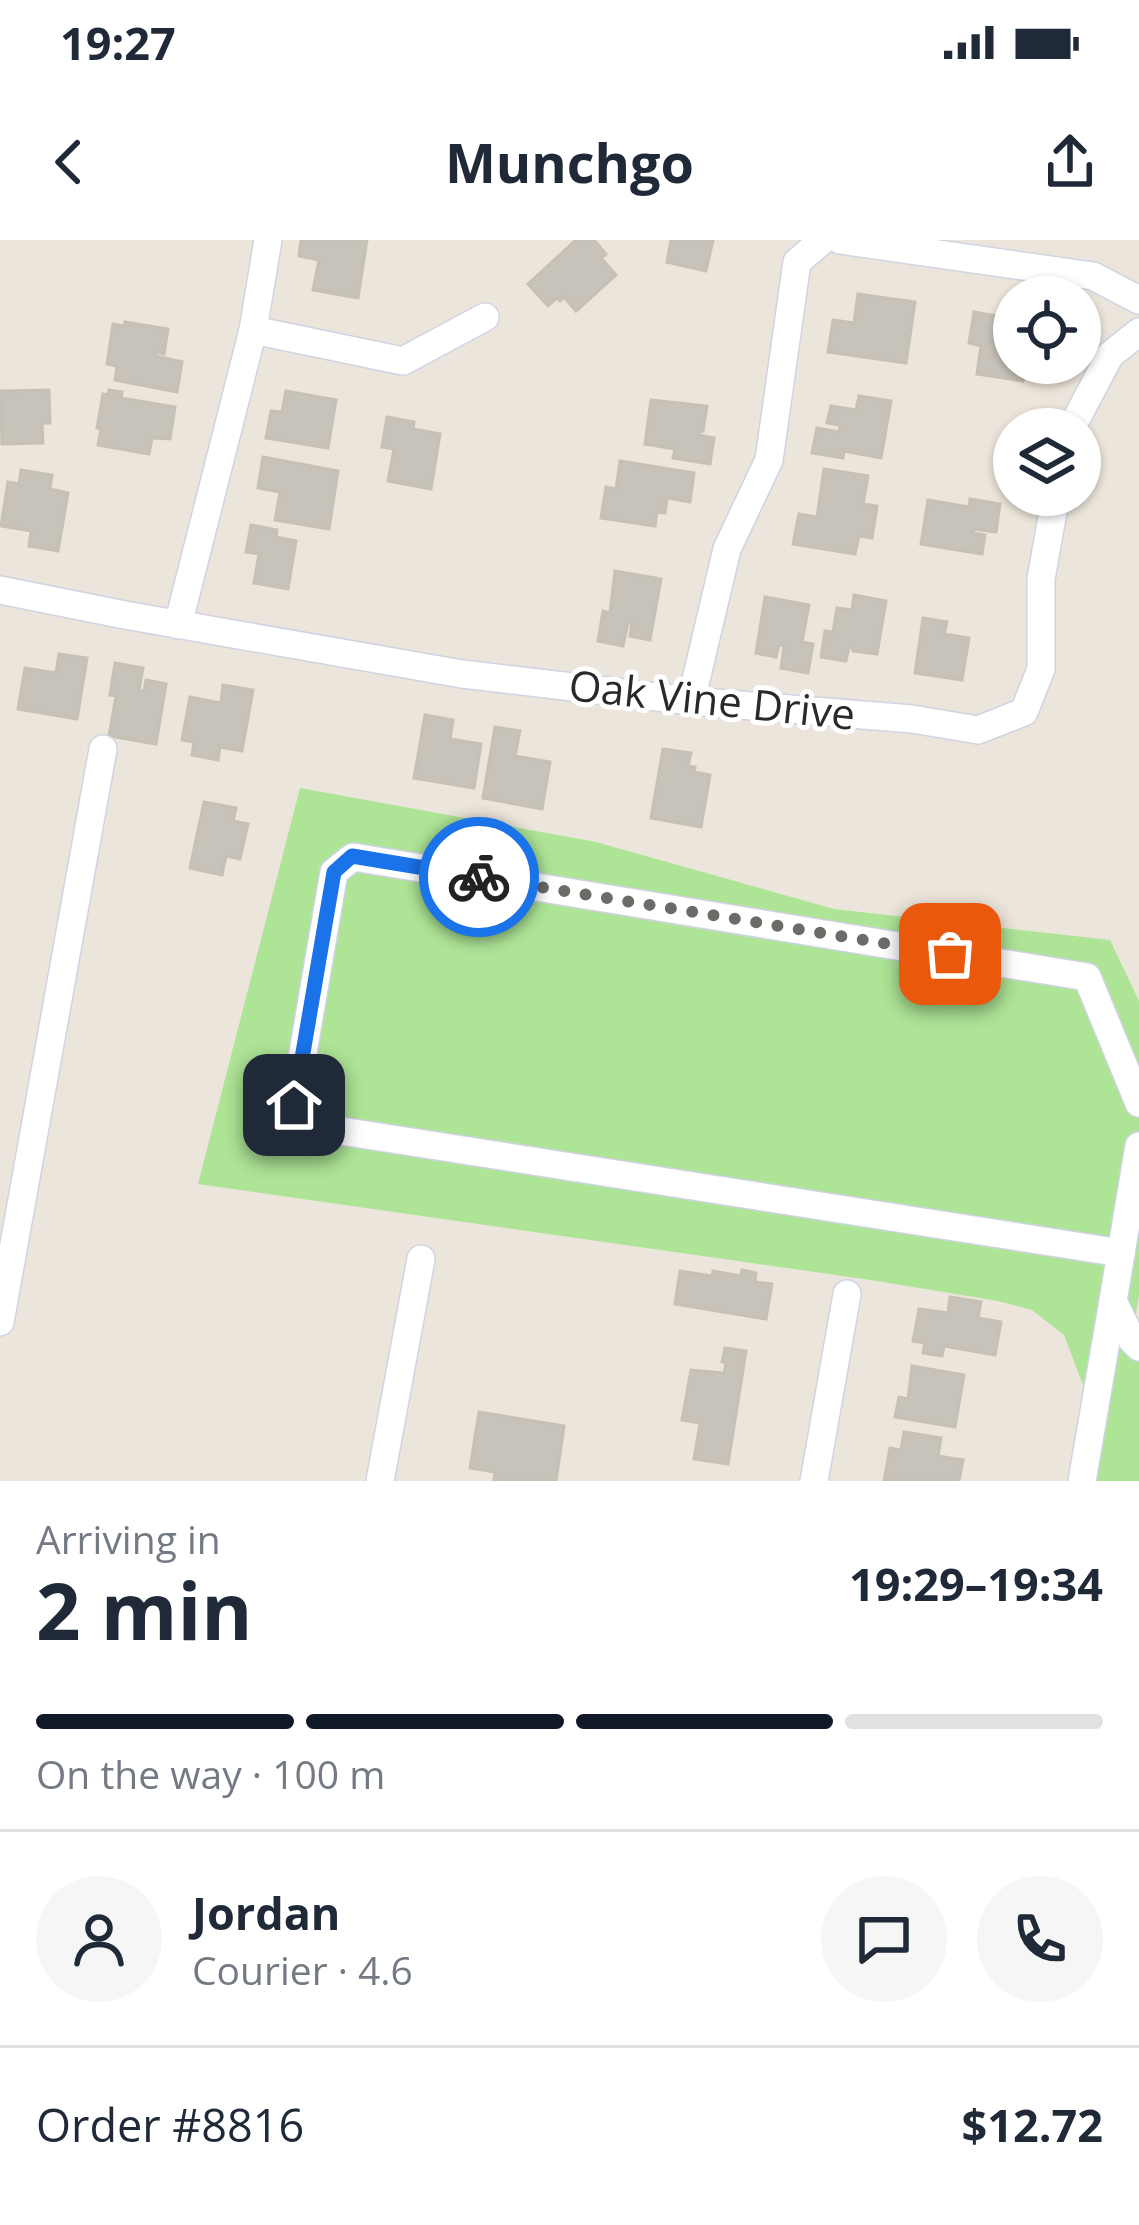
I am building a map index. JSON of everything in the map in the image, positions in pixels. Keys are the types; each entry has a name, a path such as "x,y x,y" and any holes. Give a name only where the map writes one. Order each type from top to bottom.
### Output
{"street":[{"path":"178,625 254,330 268,240"},
{"path":"691,701 727,549 770,460 797,262 824,240"},
{"path":"841,240 1093,276 1139,300"},
{"path":"254,330 403,361 485,317"},
{"path":"1082,408 1110,355 1139,332"},
{"name":"Oak Vine Drive","path":"0,590 462,674 691,701 912,719 979,730 1024,712 1041,669 1041,579 1052,516"},
{"path":"0,1322 103,748"},
{"path":"1121,1253 309,1126 294,1105 334,872 352,856 1088,977 1139,1103"},
{"path":"1082,1481 1139,1147"},
{"path":"380,1481 421,1259"},
{"path":"814,1481 847,1294"},
{"path":"1113,1301 1139,1347"}],"green space":[{"path":"300,788 596,842 834,909 1110,940 1139,1001 1139,1295 1133,1331 1139,1334 1139,1481 1074,1481 1083,1385 1064,1335 1032,1310 871,1280 198,1184"}],"building":[{"path":"301,240 367,240 358,298 313,290 319,260 299,256"},
{"path":"576,240 594,240 606,254 601,258 616,275 576,311 564,297 548,306 528,284"},
{"path":"671,240 713,240 706,271 667,262"},
{"path":"858,294 915,302 906,363 828,352 833,320 854,323"},
{"path":"974,312 993,315 993,376 977,374 981,346 969,343"},
{"path":"125,322 168,329 164,354 156,352 156,356 182,362 177,392 115,380 117,366 107,364 113,324 124,326"},
{"path":"49,390 50,423 42,423 43,443 2,444 0,391"},
{"path":"109,390 122,392 121,398 175,407 170,439 152,438 149,454 98,445 103,394 108,395"},
{"path":"286,391 336,400 328,448 266,438 271,411 282,412"},
{"path":"859,396 891,401 881,458 844,451 843,458 812,453 817,428 839,432 840,425 827,423 831,406 856,410"},
{"path":"651,400 707,406 699,435 714,438 710,464 673,458 675,449 645,444"},
{"path":"387,417 440,434 431,489 388,481 394,449 382,447"},
{"path":"263,457 338,471 329,529 275,520 280,492 258,488"},
{"path":"620,461 694,473 690,502 662,497 667,500 665,513 657,512 655,526 601,518 606,487 616,489"},
{"path":"824,469 868,476 863,504 877,506 872,538 859,536 855,554 793,544 799,514 817,517"},
{"path":"21,470 52,475 50,489 68,493 58,551 29,546 31,531 1,526 8,482 19,484"},
{"path":"970,499 993,503 993,516 998,516 996,532 974,529 973,533 985,535 982,554 921,544 928,500 969,507"},
{"path":"251,525 277,530 276,537 296,541 288,589 254,583 259,554 246,552"},
{"path":"615,571 661,579 650,640 630,636 632,623 628,623 623,646 598,641 603,611 610,613"},
{"path":"854,595 886,601 877,654 849,647 846,661 821,657 825,631 833,632 837,608 852,610"},
{"path":"765,597 809,605 802,642 813,644 808,673 781,668 784,646 779,645 776,657 756,653"},
{"path":"923,618 947,622 944,634 969,638 962,680 915,673"},
{"path":"59,654 87,658 77,719 18,709 25,668 56,673"},
{"path":"115,663 143,668 139,690 144,691 146,680 166,684 156,744 109,736 116,696 110,695"},
{"path":"223,685 253,690 242,751 220,747 218,760 192,755 194,742 182,740 190,697 221,703"},
{"path":"425,715 453,720 450,739 481,744 474,788 414,778"},
{"path":"495,727 520,731 515,756 550,762 542,809 483,798"},
{"path":"663,749 691,753 688,766 710,775 701,827 651,818"},
{"path":"204,802 236,808 233,821 248,824 240,859 226,856 222,875 190,868"},
{"path":"742,1270 756,1273 755,1282 772,1284 766,1319 675,1304 680,1271 741,1276"},
{"path":"950,1297 981,1302 978,1318 1001,1322 995,1355 944,1346 942,1356 923,1353 925,1343 913,1341 919,1309 948,1313"},
{"path":"725,1348 746,1351 728,1464 694,1459 700,1423 682,1420 691,1370 724,1373"},
{"path":"912,1366 964,1375 955,1427 895,1417 899,1397 908,1399"},
{"path":"479,1412 564,1426 556,1481 494,1481 495,1472 470,1468"},
{"path":"904,1432 941,1438 938,1456 963,1460 959,1481 884,1481 890,1448 901,1450"}],"way so far":[{"path":"479,877 950,954"}],"route":[{"path":"294,1105 334,872 352,856 479,877"}]}
